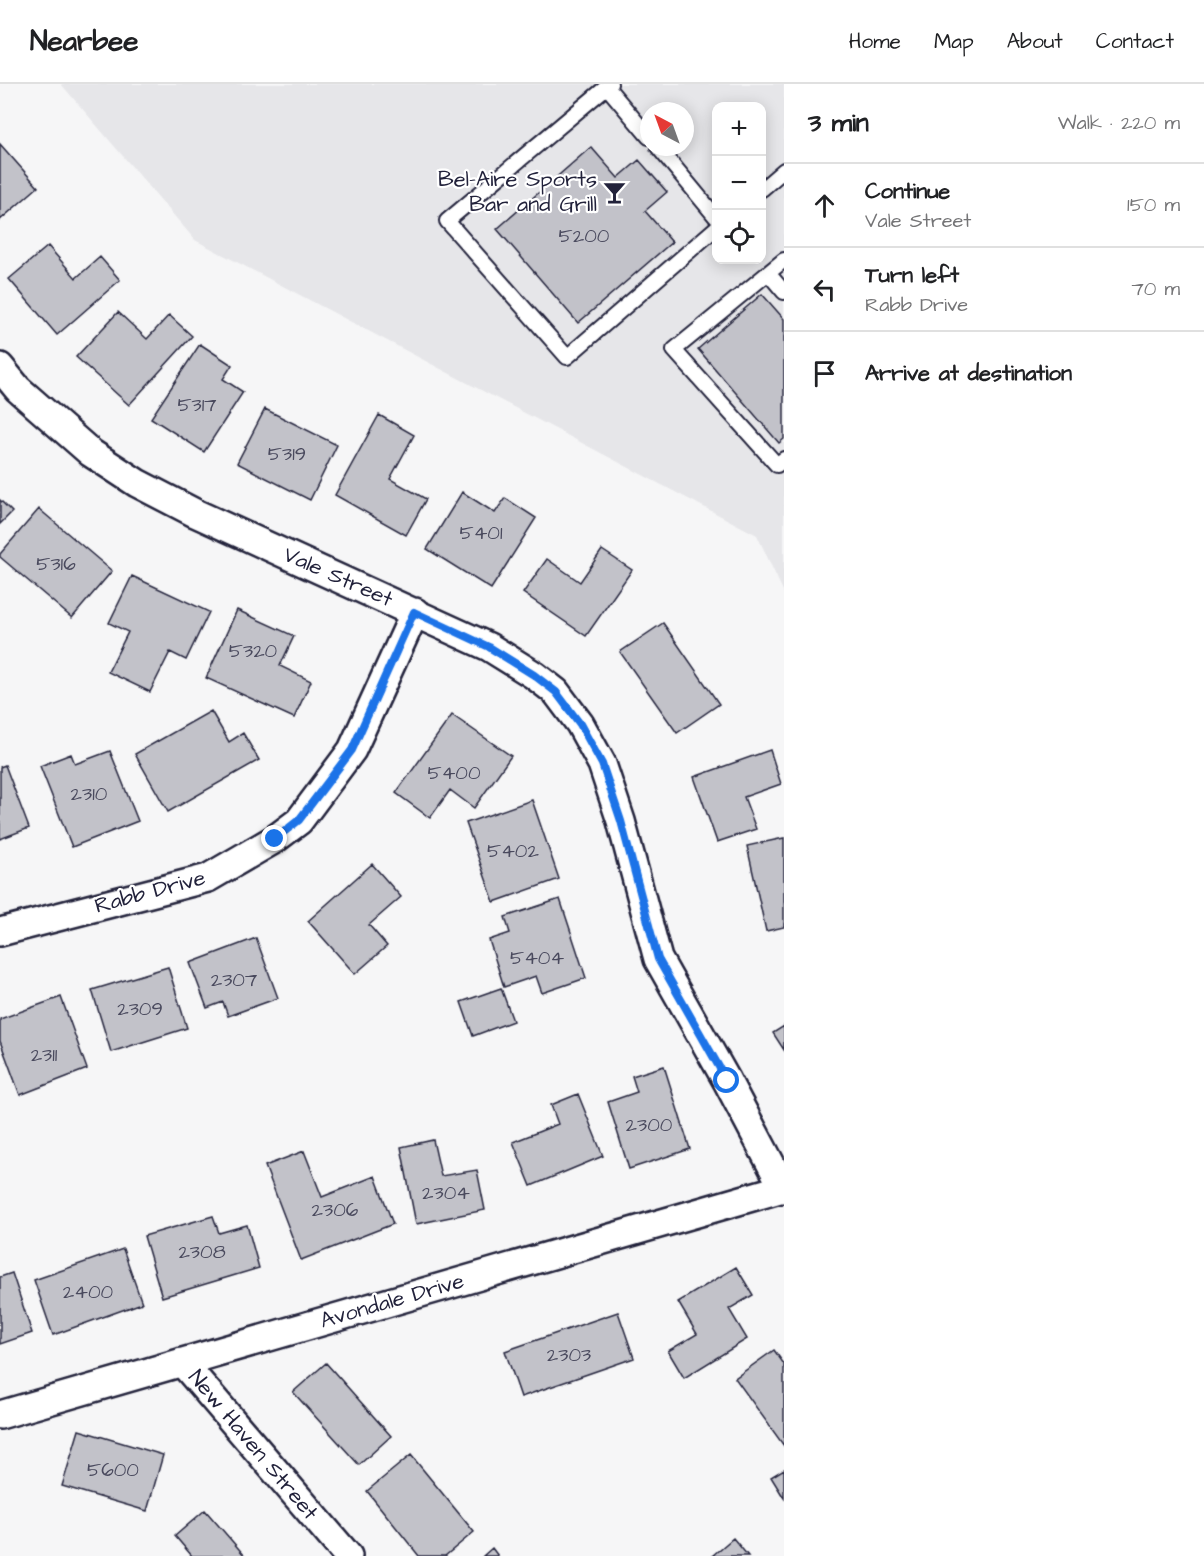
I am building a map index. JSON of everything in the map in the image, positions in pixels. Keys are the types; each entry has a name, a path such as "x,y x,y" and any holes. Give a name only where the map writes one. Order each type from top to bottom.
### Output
{"street":[{"name":"Vale Street","path":"0,368 18,389 91,453 137,483 195,513 489,647 534,675 556,692 580,724 602,764 618,811 658,959 784,1188"},
{"name":"Rabb Drive","path":"0,932 208,878 275,839 299,820 352,750 414,612"},
{"name":"Avondale Drive","path":"0,1415 784,1188"},
{"name":"New Haven Street","path":"182,1362 348,1556"}],"lane":[{"path":"640,126 608,85 447,221 567,357 712,232"},
{"path":"666,156 712,211"},
{"path":"766,186 784,170"},
{"path":"784,260 674,350 777,465 784,459"},
{"path":"768,273 784,292"}],"shaded area":[{"path":"61,84 784,84 784,593 757,535 195,240"}],"building":[{"path":"0,144 38,187 0,220"},
{"path":"591,147 618,178 639,160 667,192 645,211 672,242 578,323 497,229"},
{"path":"48,246 76,278 100,257 120,280 57,335 9,279"},
{"path":"762,294 784,319 784,439 779,443 698,349"},
{"path":"118,312 147,339 169,315 192,336 129,405 76,357"},
{"path":"200,344 232,365 223,379 243,392 204,452 151,418"},
{"path":"265,409 337,445 310,500 237,463"},
{"path":"379,415 414,435 390,479 426,499 406,535 335,495"},
{"path":"462,492 495,513 505,498 536,518 491,589 427,549"},
{"path":"0,500 12,512 0,524"},
{"path":"39,509 112,571 72,618 0,557 0,554"},
{"path":"602,550 632,570 586,636 523,593 547,559 580,582"},
{"path":"132,576 209,612 186,660 170,652 150,692 108,672 128,632 109,623"},
{"path":"237,610 294,636 280,666 311,681 294,718 206,678"},
{"path":"663,623 719,704 677,733 620,652"},
{"path":"211,711 229,742 243,733 259,760 168,812 135,754"},
{"path":"452,715 511,756 474,808 450,790 430,818 396,793"},
{"path":"770,750 781,784 744,797 756,829 717,842 694,777"},
{"path":"110,751 138,821 72,847 40,766 71,754 75,764"},
{"path":"5,765 29,828 0,839 0,767"},
{"path":"532,800 559,879 494,902 466,823"},
{"path":"784,838 784,927 766,931 747,846"},
{"path":"372,864 401,897 369,925 387,946 355,974 308,921"},
{"path":"560,899 586,978 542,993 536,976 504,987 489,940 510,933 505,917"},
{"path":"256,938 278,998 228,1016 223,1002 207,1008 190,963"},
{"path":"168,967 187,1028 111,1052 92,990"},
{"path":"501,988 513,1021 473,1036 461,1002"},
{"path":"61,997 87,1069 20,1095 0,1041 0,1019"},
{"path":"784,1026 784,1050 773,1033"},
{"path":"664,1066 690,1149 629,1169 608,1102 637,1092 632,1076"},
{"path":"578,1094 603,1156 531,1186 513,1142 558,1124 551,1105"},
{"path":"433,1140 441,1176 477,1170 485,1210 416,1224 401,1147"},
{"path":"304,1151 322,1197 375,1176 393,1224 301,1260 265,1166"},
{"path":"213,1216 219,1233 247,1225 259,1268 162,1297 144,1236"},
{"path":"123,1249 142,1303 53,1335 34,1280"},
{"path":"736,1267 753,1295 729,1309 747,1339 684,1378 668,1351 697,1334 678,1302"},
{"path":"12,1273 32,1333 0,1344 0,1277"},
{"path":"618,1312 634,1358 521,1397 505,1351"},
{"path":"774,1350 784,1364 784,1446 735,1378"},
{"path":"326,1363 391,1436 359,1465 293,1392"},
{"path":"79,1430 163,1455 147,1511 62,1486"},
{"path":"411,1455 474,1532 445,1556 419,1556 367,1491"},
{"path":"784,1469 784,1498 771,1477"},
{"path":"205,1510 245,1556 192,1556 175,1536"},
{"path":"733,1538 748,1556 712,1556"},
{"path":"492,1548 498,1556 483,1556"}],"place":[{"name":"Bel-Aire Sports Bar and Grill","path":"615,192"}],"route":[{"path":"275,839 299,820 352,750 414,612 489,647 534,675 556,692 580,724 602,764 621,821 658,959 727,1081"}]}
